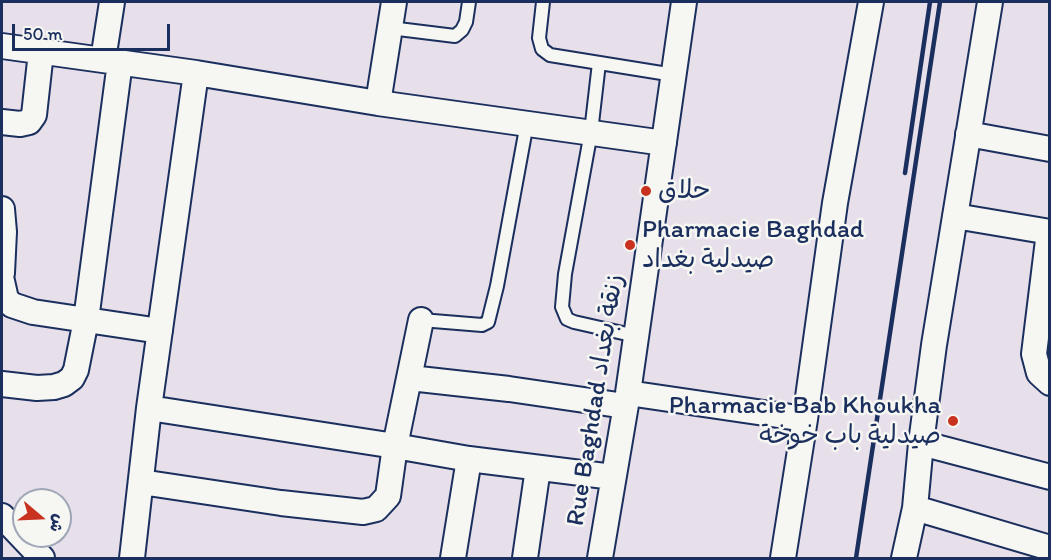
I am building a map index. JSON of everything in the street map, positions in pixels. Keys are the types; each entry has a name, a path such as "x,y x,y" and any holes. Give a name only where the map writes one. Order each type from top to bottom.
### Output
{"street":[{"path":"2,384 37,388 64,384 72,378 76,370 86,321 112,61 112,2"},
{"path":"378,103 394,2"},
{"name":"Rue Baghdad زنقة بغداد","path":"600,558 636,336 684,2"},
{"path":"783,558 836,203 871,2"},
{"path":"904,558 915,508 921,442 990,2"},
{"path":"2,46 196,73 378,103 664,143"},
{"path":"2,122 20,124 29,122 34,115 41,52"},
{"path":"132,558 148,408 196,73"},
{"path":"969,134 1050,149"},
{"path":"2,208 4,232 2,273"},
{"path":"955,216 1049,232 1034,354 1039,373 1050,383"},
{"path":"2,281 6,299 12,305 33,312 159,331"},
{"path":"141,482 281,503 363,512 376,509 388,496 395,446 421,320"},
{"path":"410,378 805,419"},
{"path":"148,408 469,459 613,477"},
{"path":"921,442 1050,477"},
{"path":"453,558 469,459"},
{"path":"525,558 538,468"},
{"path":"915,508 1050,548"},
{"path":"2,516 42,558"}],"lane":[{"path":"390,28 455,36 466,22 469,2"},
{"path":"543,2 539,38 542,49 550,55 674,75"},
{"path":"599,63 591,132 565,274 562,307 567,319 574,322 636,336"},
{"path":"421,320 482,325 488,322 527,123"}],"railway":[{"path":"905,173 930,2"},
{"path":"856,558 940,2"}],"place":[{"name":"حلاق","path":"646,191"},
{"name":"Pharmacie Baghdad صيدلية بغداد","path":"630,245"},
{"name":"Pharmacie Bab Khoukha صيدلية باب خوخة","path":"953,421"}]}
